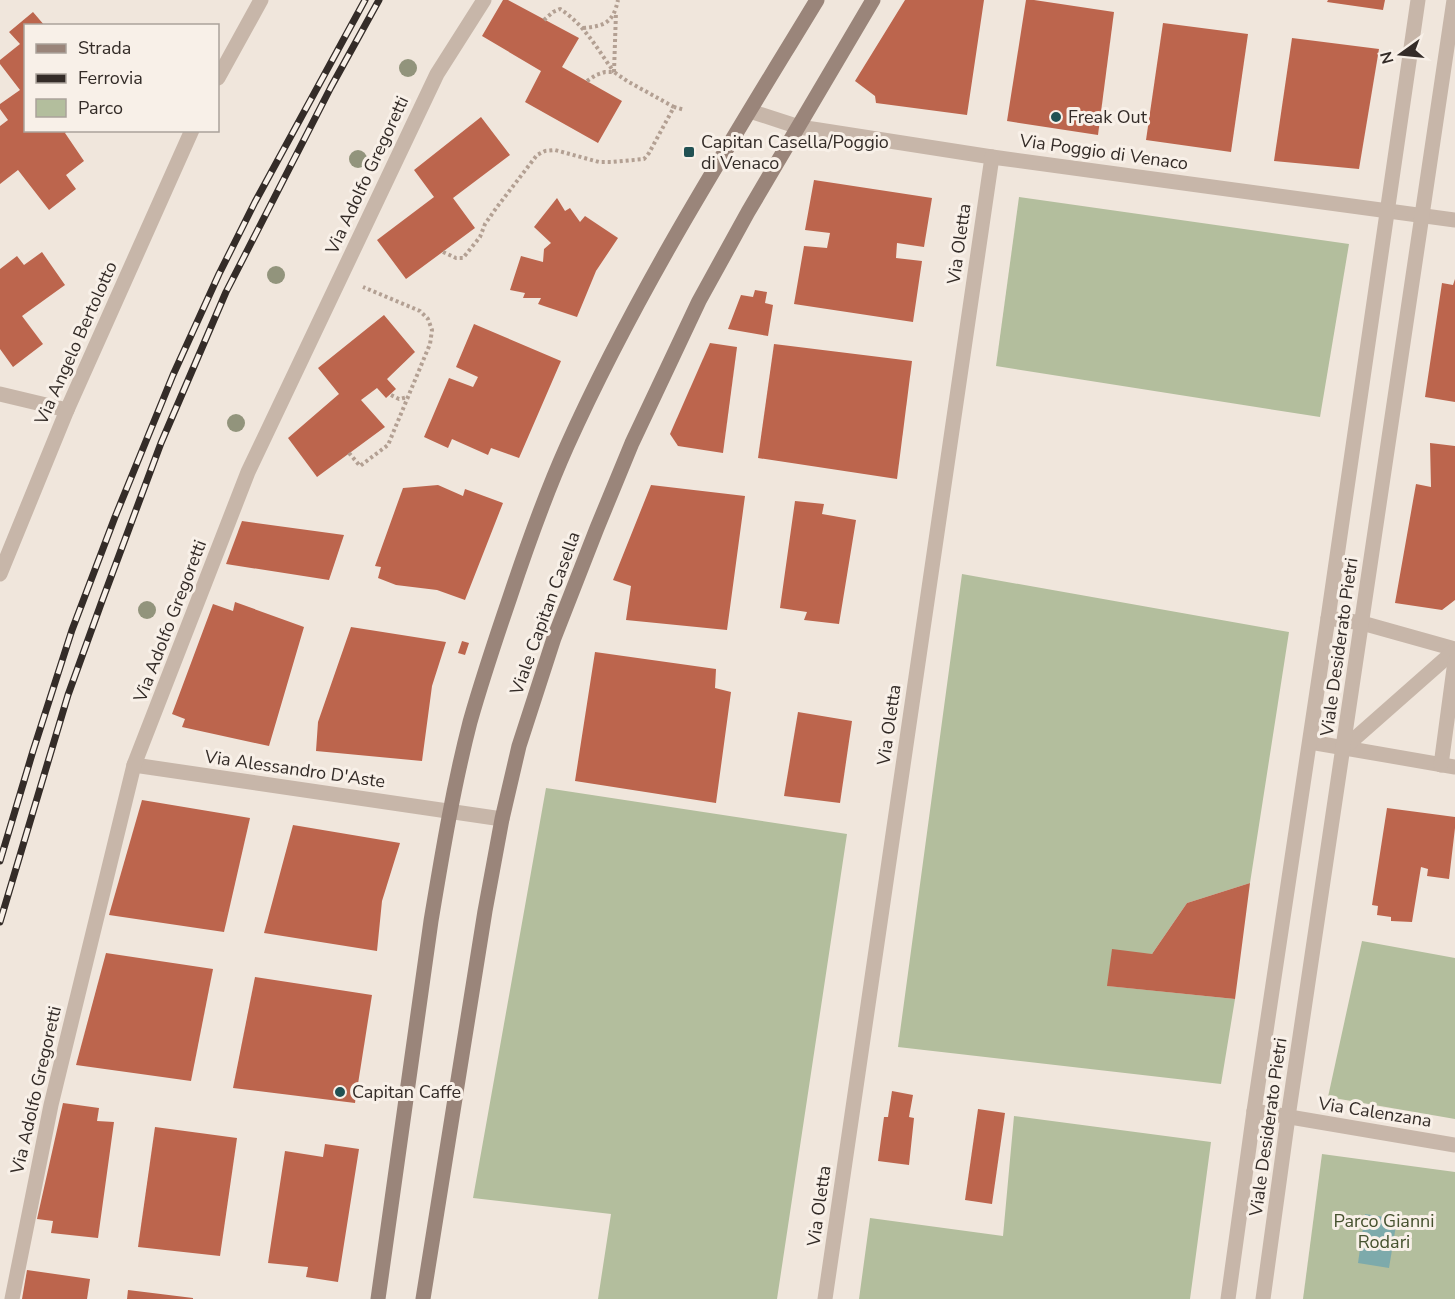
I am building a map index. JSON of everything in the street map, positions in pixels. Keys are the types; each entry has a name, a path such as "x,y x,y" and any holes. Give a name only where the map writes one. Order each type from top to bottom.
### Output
{"street":[{"path":"219,76 261,0"},
{"name":"Via Adolfo Gregoretti","path":"12,1299 51,1106 134,765 248,472 437,74 484,0"},
{"name":"Viale Capitan Casella","path":"378,1299 431,921 470,722 493,646 537,520 567,446 607,361 650,281 818,0"},
{"name":"Viale Capitan Casella","path":"423,1299 485,911 502,819 519,746 554,638 632,443 704,291 873,0"},
{"name":"Viale Desiderato Pietri","path":"1228,1299 1418,0"},
{"name":"Viale Desiderato Pietri","path":"1263,1299 1454,0"},
{"name":"Via Poggio di Venaco","path":"750,111 799,127 992,157 1455,220"},
{"name":"Via Angelo Bertolotto","path":"0,574 67,410 191,132"},
{"name":"Via Oletta","path":"825,1299 992,157"},
{"path":"0,393 67,410"},
{"path":"1328,618 1362,623 1455,650"},
{"path":"1344,748 1455,650"},
{"path":"1310,742 1448,766 1455,661"},
{"name":"Via Alessandro D'Aste","path":"134,765 502,819"},
{"name":"Via Calenzana","path":"1254,1111 1455,1145"}],"path":[{"path":"614,72 615,12 618,0"},
{"path":"544,20 560,9 571,16 614,72 674,107 685,110"},
{"path":"582,28 598,26 608,21 615,12"},
{"path":"587,81 605,72 614,72"},
{"path":"443,252 456,258 463,258 480,237 485,224 497,207 537,155 555,150 599,162 644,159 674,107"},
{"path":"349,453 360,466 388,445 430,344 432,330 428,319 420,311 363,287"},
{"path":"391,395 399,399 409,397"}],"green space":[{"path":"1019,197 1349,244 1320,417 996,366"},
{"path":"962,574 1289,632 1250,883 1187,903 1152,954 1112,953 1108,986 1235,999 1221,1084 898,1047"},
{"path":"546,788 847,834 777,1299 598,1299 611,1214 473,1198"},
{"path":"1362,941 1455,958 1455,1119 1328,1097"},
{"path":"1014,1116 1211,1142 1190,1299 859,1299 870,1218 1003,1236"},
{"name":"Parco Gianni Rodari","path":"1322,1154 1455,1172 1455,1299 1303,1299"}],"water":[{"path":"1365,1214 1397,1219 1389,1268 1358,1263"}],"building":[{"path":"503,0 508,0 579,38 562,67 622,101 598,143 525,102 541,71 482,36"},
{"path":"905,0 984,0 967,115 876,103 875,96 855,81"},
{"path":"1026,0 1114,12 1098,135 1007,121"},
{"path":"1328,0 1385,0 1383,10 1327,2"},
{"path":"33,12 43,24 24,24 24,132 66,132 84,161 66,175 76,189 49,210 18,170 0,184 0,126 8,120 0,109 0,104 20,90 0,64 0,60 20,44 9,32"},
{"path":"1163,23 1248,34 1231,152 1146,140"},
{"path":"1292,38 1379,49 1359,169 1274,161"},
{"path":"481,117 510,155 453,198 475,228 406,279 377,240 434,197 414,170"},
{"path":"814,180 932,198 924,247 897,243 896,258 922,261 913,322 794,304 804,246 827,248 830,233 805,230"},
{"path":"557,198 565,211 570,208 580,222 585,216 618,238 596,271 577,317 538,304 541,298 523,298 525,293 510,290 521,256 543,262 544,249 551,243 534,227"},
{"path":"42,252 65,285 22,316 43,344 13,367 0,349 0,269 17,256 24,265"},
{"path":"1455,279 1455,402 1425,397 1442,283 1453,285"},
{"path":"755,290 767,292 765,303 773,305 768,336 728,329 741,295 753,297"},
{"path":"384,315 415,352 387,379 396,389 386,398 377,388 361,400 385,427 317,477 288,438 339,394 318,368"},
{"path":"474,324 561,361 519,458 491,448 488,455 452,439 448,448 424,437 449,378 473,387 478,377 456,367"},
{"path":"710,343 737,347 723,453 678,446 670,434"},
{"path":"774,344 912,361 897,479 758,458"},
{"path":"1430,443 1455,446 1455,600 1442,610 1395,603 1416,484 1431,487"},
{"path":"438,485 463,496 465,489 503,503 465,600 437,590 396,585 378,578 381,567 375,566 403,488"},
{"path":"651,485 745,496 727,630 626,620 631,586 613,580"},
{"path":"795,501 824,504 822,514 856,520 839,624 804,620 807,612 780,608"},
{"path":"242,521 344,535 329,580 226,564"},
{"path":"235,602 304,627 269,746 182,727 185,719 172,714 213,604 233,611"},
{"path":"351,627 446,642 432,686 422,761 316,751 318,722"},
{"path":"462,641 469,643 465,655 458,653"},
{"path":"595,652 716,669 715,688 731,692 716,803 575,781"},
{"path":"798,712 852,721 840,803 784,796"},
{"path":"142,800 250,818 224,932 109,915"},
{"path":"1387,808 1455,817 1449,879 1427,876 1428,869 1421,867 1412,922 1391,921 1391,917 1377,915 1378,906 1372,905"},
{"path":"293,825 400,843 382,901 377,951 264,933"},
{"path":"1250,883 1235,999 1107,986 1112,949 1152,954 1187,903"},
{"path":"106,953 213,969 191,1081 76,1065"},
{"path":"255,977 372,995 355,1103 233,1088"},
{"path":"892,1091 913,1095 909,1117 914,1118 909,1165 878,1161 884,1117 888,1117"},
{"path":"63,1103 99,1108 97,1121 114,1122 98,1238 51,1233 53,1221 37,1219"},
{"path":"978,1109 1005,1113 992,1204 965,1200"},
{"path":"155,1127 237,1138 220,1256 138,1247"},
{"path":"325,1144 359,1149 338,1282 306,1277 308,1267 268,1263 285,1151 323,1157"},
{"path":"27,1270 90,1279 87,1299 22,1299"},
{"path":"128,1290 193,1298 193,1299 127,1299"}],"railway":[{"path":"0,861 72,630 173,375 255,202 365,0"},
{"path":"0,922 68,695 161,443 226,292 331,87 379,0"}],"place":[{"name":"Freak Out","path":"1056,117"},
{"name":"Capitan Casella/Poggio di Venaco","path":"689,152"},
{"name":"Capitan Caffe","path":"340,1092"}]}
